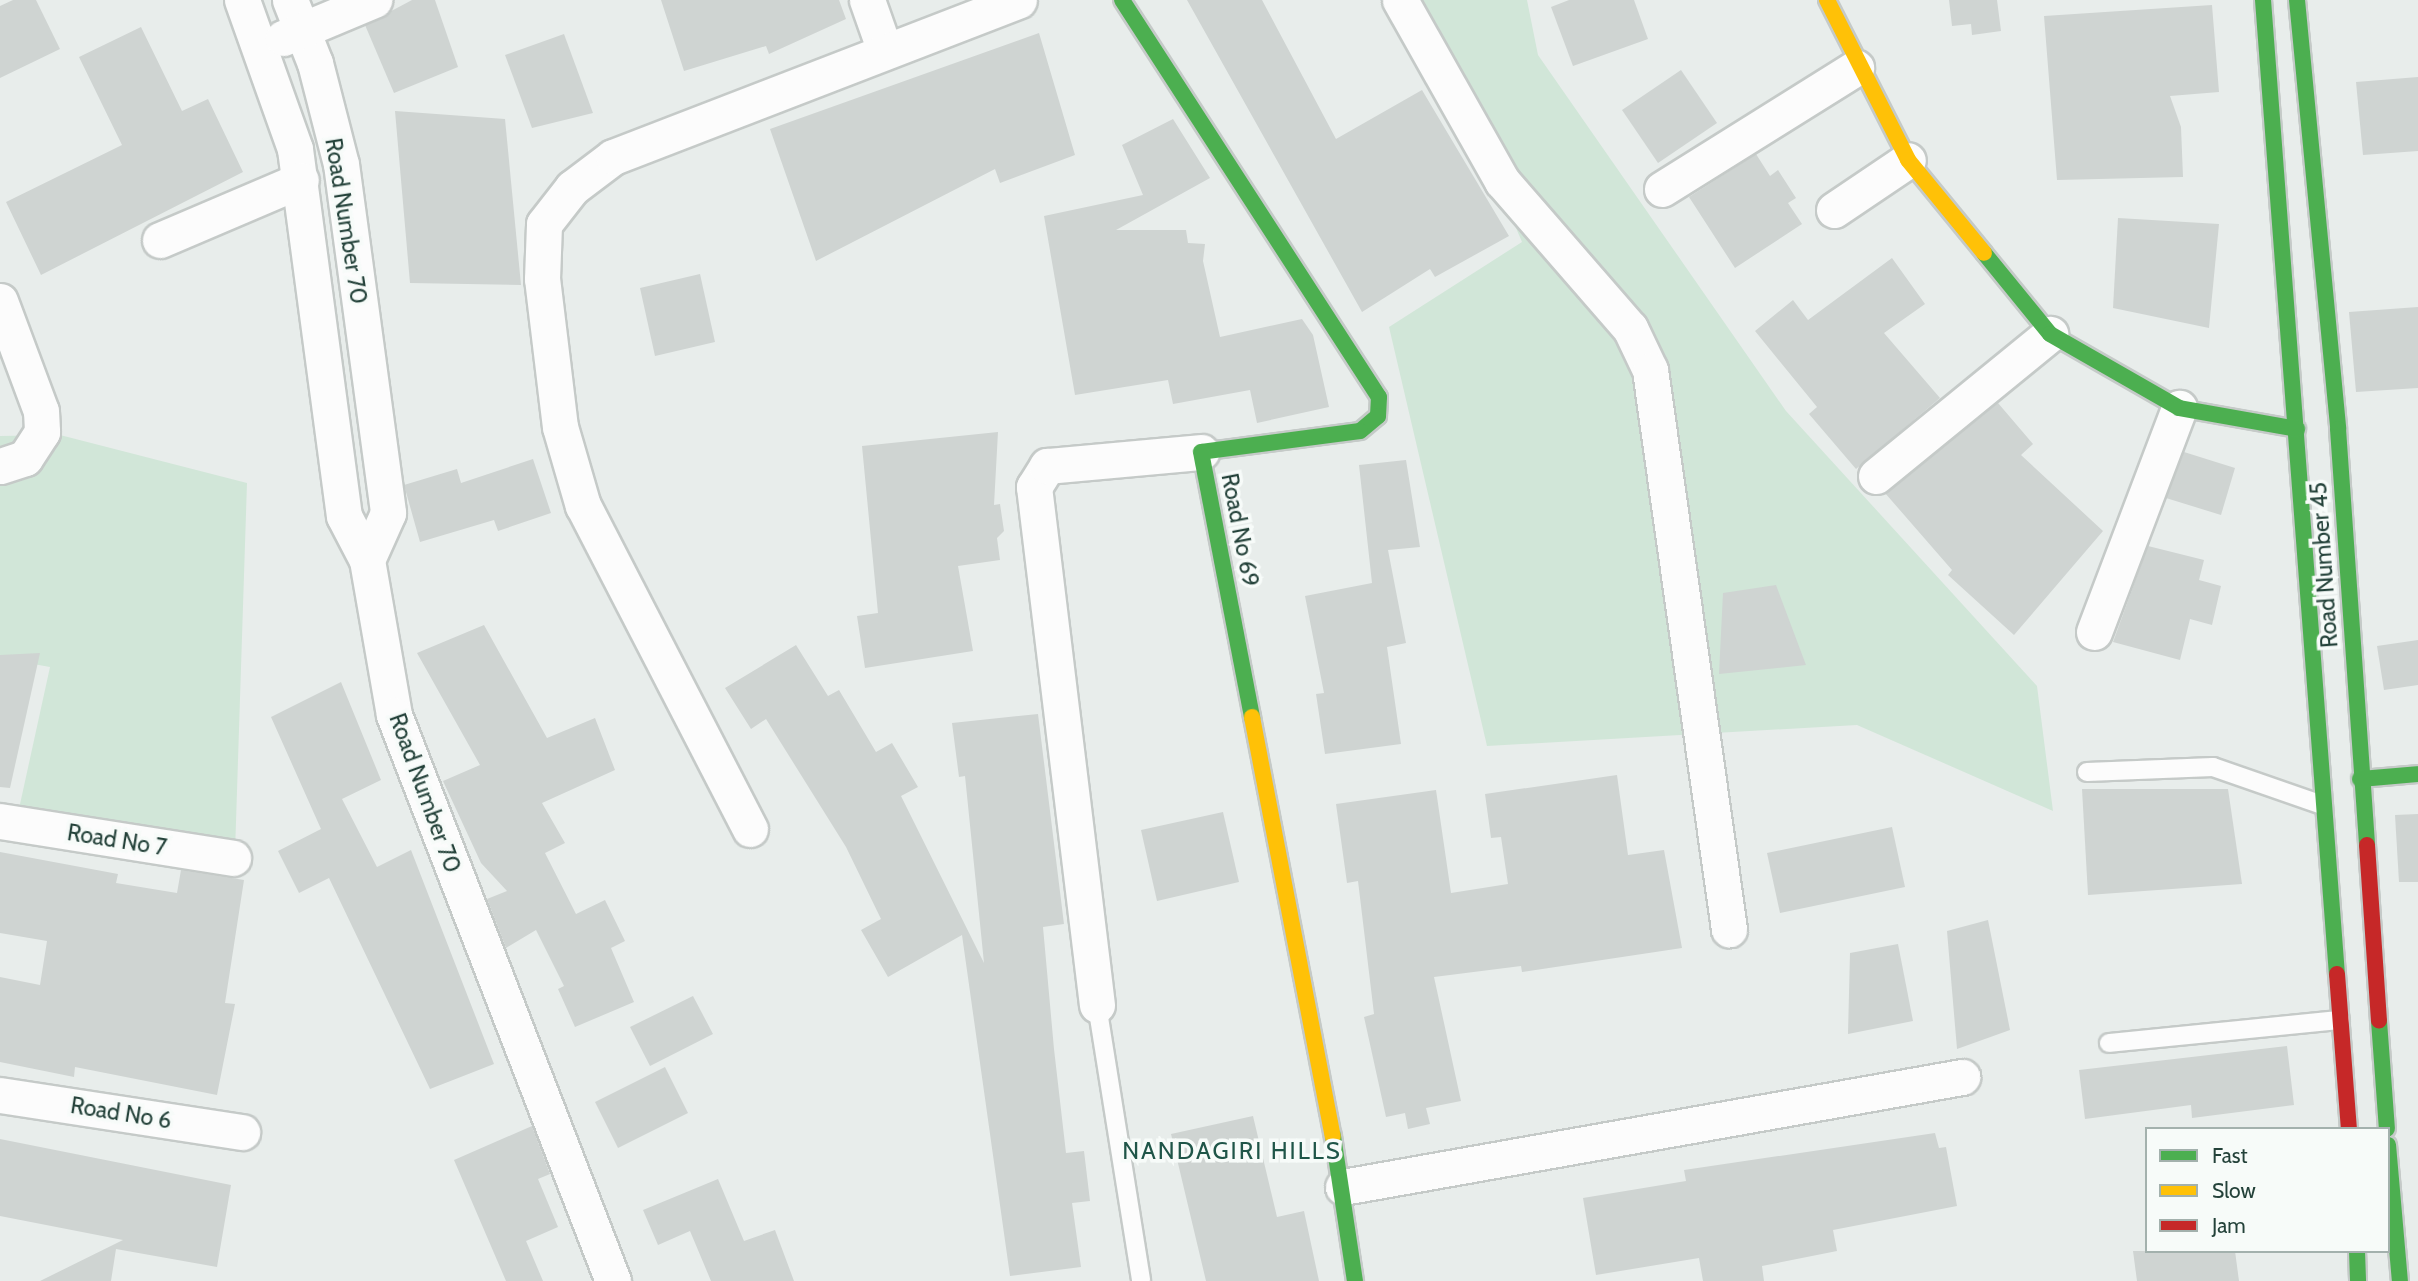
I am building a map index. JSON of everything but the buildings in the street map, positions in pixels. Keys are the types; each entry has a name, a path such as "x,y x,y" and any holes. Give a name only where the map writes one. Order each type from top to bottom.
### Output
{"main road":[{"name":"Road No 69","path":"1122,0 1379,397 1378,415 1360,431 1202,452 1343,1187 1355,1281"},
{"path":"1827,0 1856,68 1908,160 2050,334 2179,408 2297,429"},
{"name":"Road Number 45","path":"2263,0 2297,429 2322,805 2349,1127"},
{"name":"Road Number 45","path":"2297,0 2338,429 2360,779 2387,1127"},
{"path":"2360,779 2418,774"},
{"path":"2390,1168 2400,1281"},
{"path":"2357,1253 2358,1281"}],"street":[{"path":"242,0 260,47 301,180 345,516 367,560"},
{"path":"260,47 297,15 374,0"},
{"path":"867,0 886,51"},
{"path":"750,829 583,506 561,427 542,279 544,224 572,188 613,157 1019,0"},
{"path":"1400,0 1502,181 1630,328 1650,370 1729,929"},
{"name":"Road Number 70","path":"297,15 341,164 388,513 367,560 394,715 613,1281"},
{"path":"1662,189 1856,68"},
{"path":"1834,210 1908,160"},
{"path":"160,240 301,180"},
{"path":"0,302 41,411 42,432 25,458 0,466"},
{"path":"1875,476 2050,334"},
{"path":"2094,632 2179,408"},
{"path":"1097,1005 1034,487 1047,466 1202,452"},
{"name":"Road No 7","path":"0,821 233,858"},
{"path":"1343,1187 1962,1077"},
{"name":"Road No 6","path":"0,1095 242,1132"}],"lane":[{"path":"2087,772 2213,767 2322,805"},
{"path":"1097,1005 1141,1281"},
{"path":"2109,1043 2340,1020"}],"green space":[{"path":"1419,0 1527,0 1538,55 1786,411 2037,686 2053,811 1857,725 1487,746 1389,327 1522,242"},
{"path":"60,435 247,483 235,853 17,818 50,667 0,658 0,436"}],"traffic: fast":[{"path":"1122,0 1379,397 1378,416 1360,431 1201,452 1252,717"},
{"path":"2263,0 2337,974"},
{"path":"2297,0 2338,429 2367,845"},
{"path":"1984,253 2050,334 2179,408 2297,429"},
{"path":"2360,779 2418,774"},
{"path":"2379,1021 2387,1127"},
{"path":"1333,1136 1355,1281"},
{"path":"2390,1168 2400,1281"},
{"path":"2357,1253 2358,1281"}],"traffic: slow":[{"path":"1827,0 1908,160 1984,253"},
{"path":"1252,717 1333,1136"}],"traffic: jam":[{"path":"2367,845 2379,1021"},
{"path":"2337,974 2349,1127"}],"district":[{"name":"NANDAGIRI HILLS","path":"1232,1151"}]}
